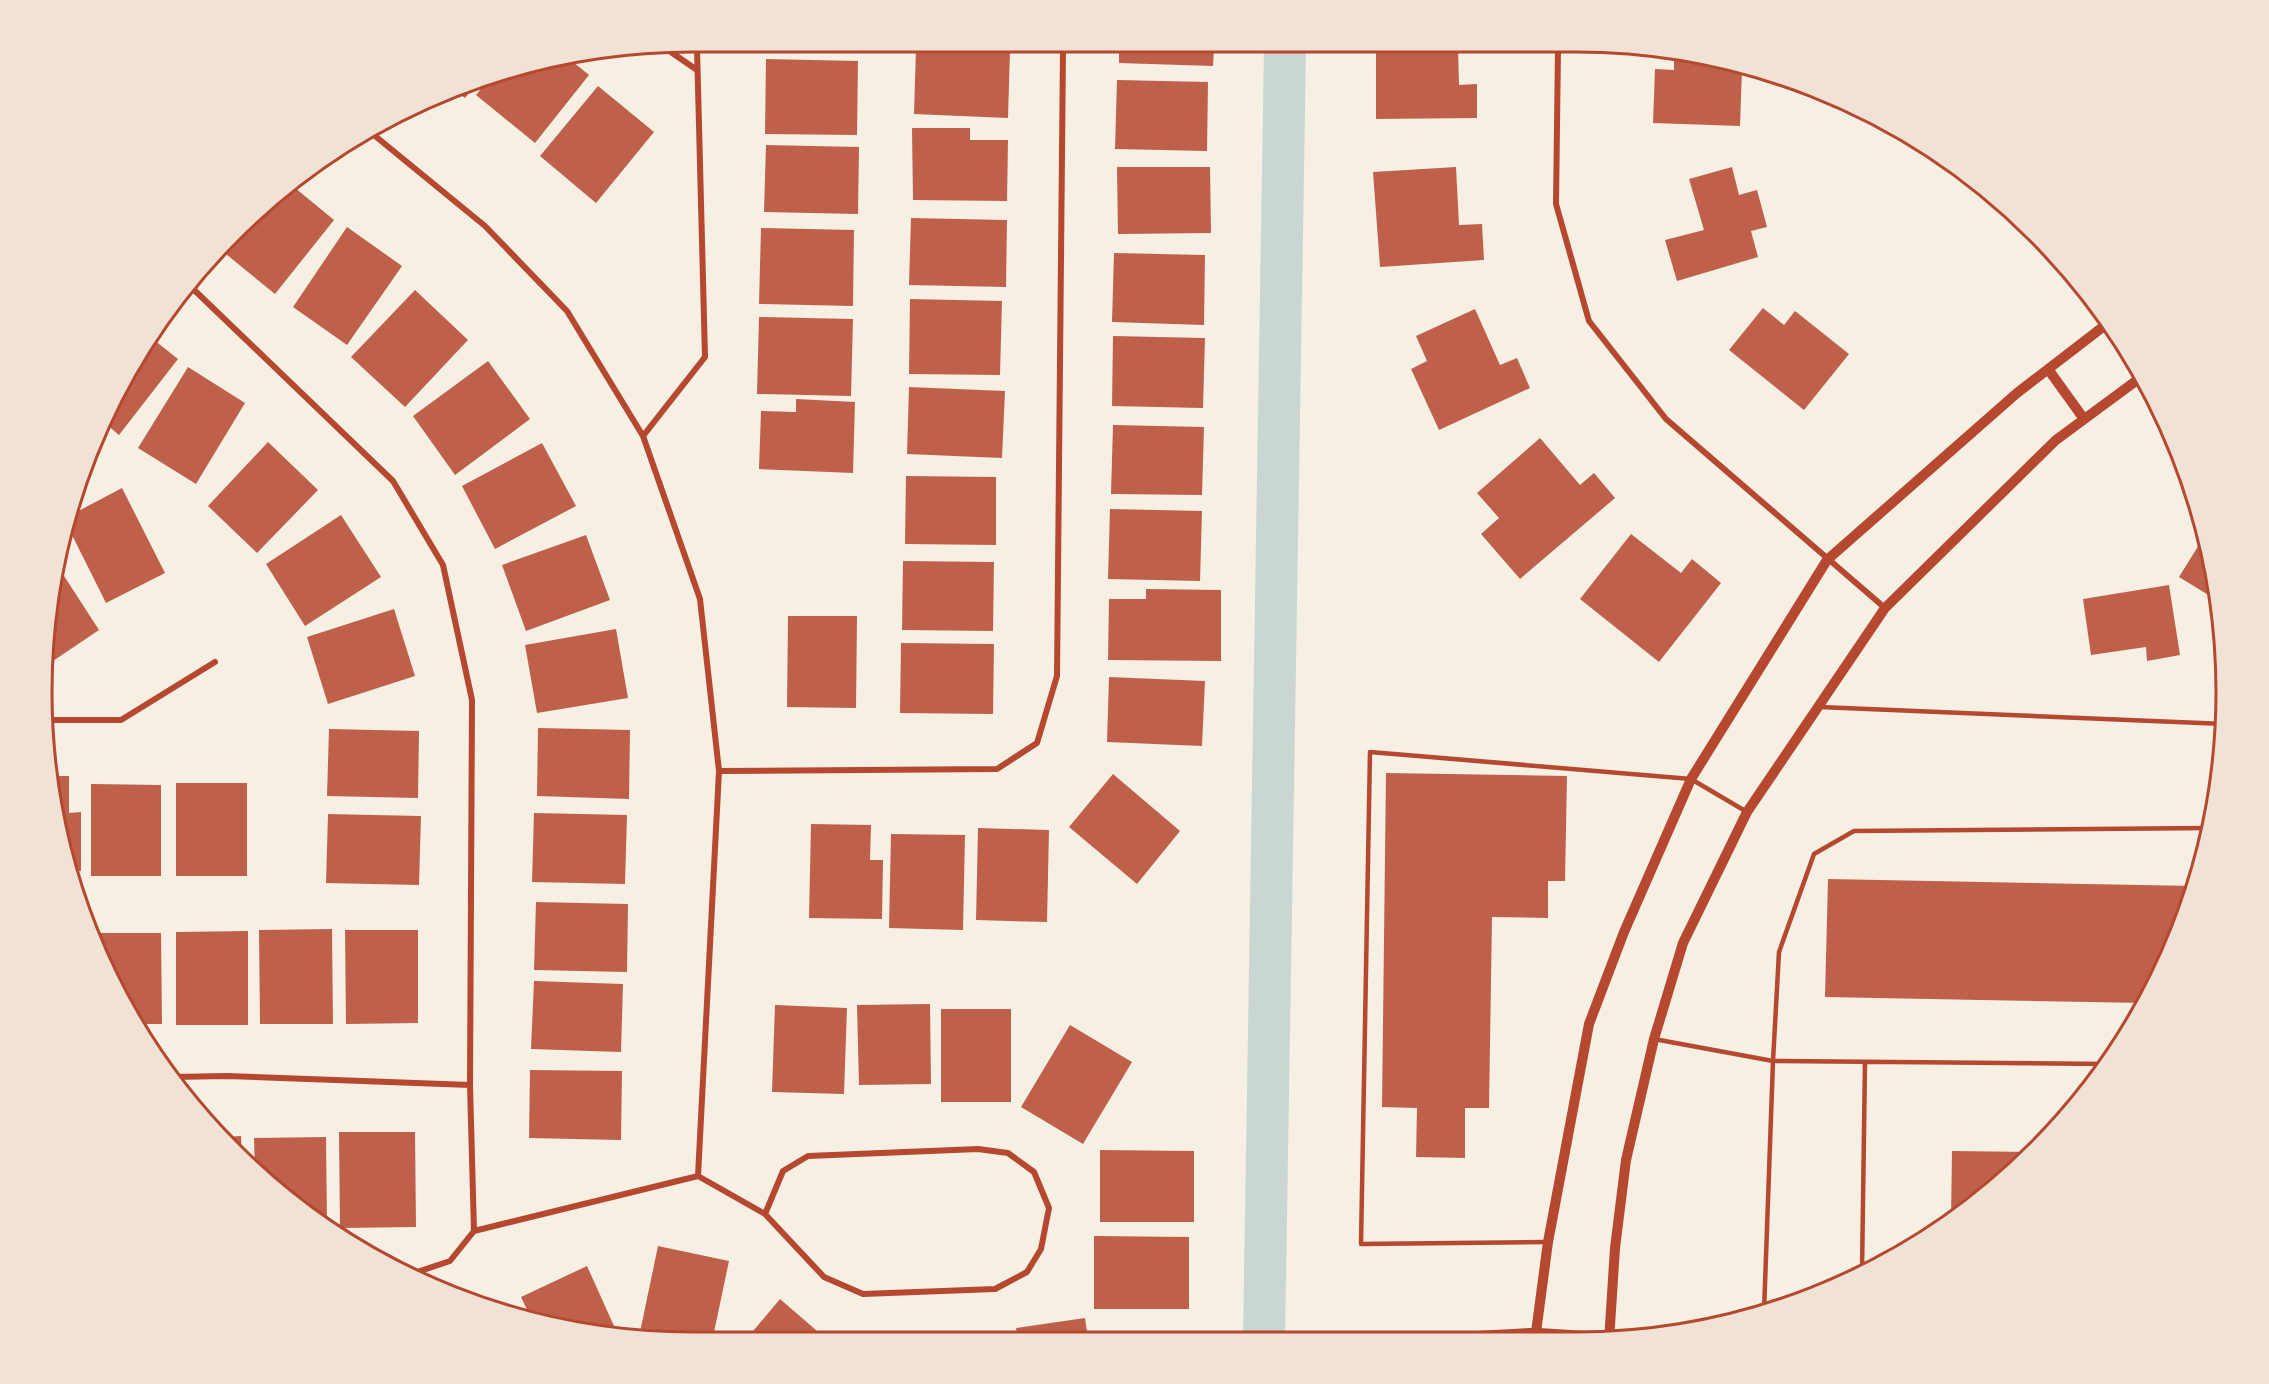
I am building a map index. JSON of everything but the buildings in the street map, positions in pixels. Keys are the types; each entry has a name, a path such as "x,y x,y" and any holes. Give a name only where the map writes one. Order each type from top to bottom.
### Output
{"street":[{"path":"643,436 705,357 697,52"},
{"path":"719,771 997,770 1037,743 1058,676 1063,52"},
{"path":"1558,52 1556,204 1589,321 1666,419 1884,608"},
{"path":"672,53 697,70"},
{"path":"375,136 485,226 567,311 643,436 700,599 719,771 698,1176"},
{"path":"195,291 393,481 443,565 472,700 470,1085 474,1231"},
{"path":"1535,1332 1548,1242 1589,1024 1624,932 1692,779 1827,560 2008,401 2102,328"},
{"path":"2048,369 2084,419"},
{"path":"1610,1330 1615,1248 1626,1160 1654,1039 1683,943 1748,812 1884,608 2056,440 2136,381"},
{"path":"53,720 121,720 215,662"},
{"path":"182,1077 226,1076 470,1085"},
{"path":"420,1271 450,1261 474,1231 698,1176 765,1214 824,1276 863,1294 995,1289 1027,1272 1041,1250 1049,1208 1034,1172 1008,1153 978,1149 808,1156 783,1171 765,1214"}],"lane":[{"path":"1817,707 2215,724"},
{"path":"1548,1242 1361,1244 1370,752 1692,779 1748,812"},
{"path":"1764,1304 1779,952 1814,854 1854,831 2202,828"},
{"path":"1654,1039 1773,1061 2097,1064"},
{"path":"1862,1265 1865,1062"}],"waterway":[{"path":"1264,1332 1285,52"}]}
